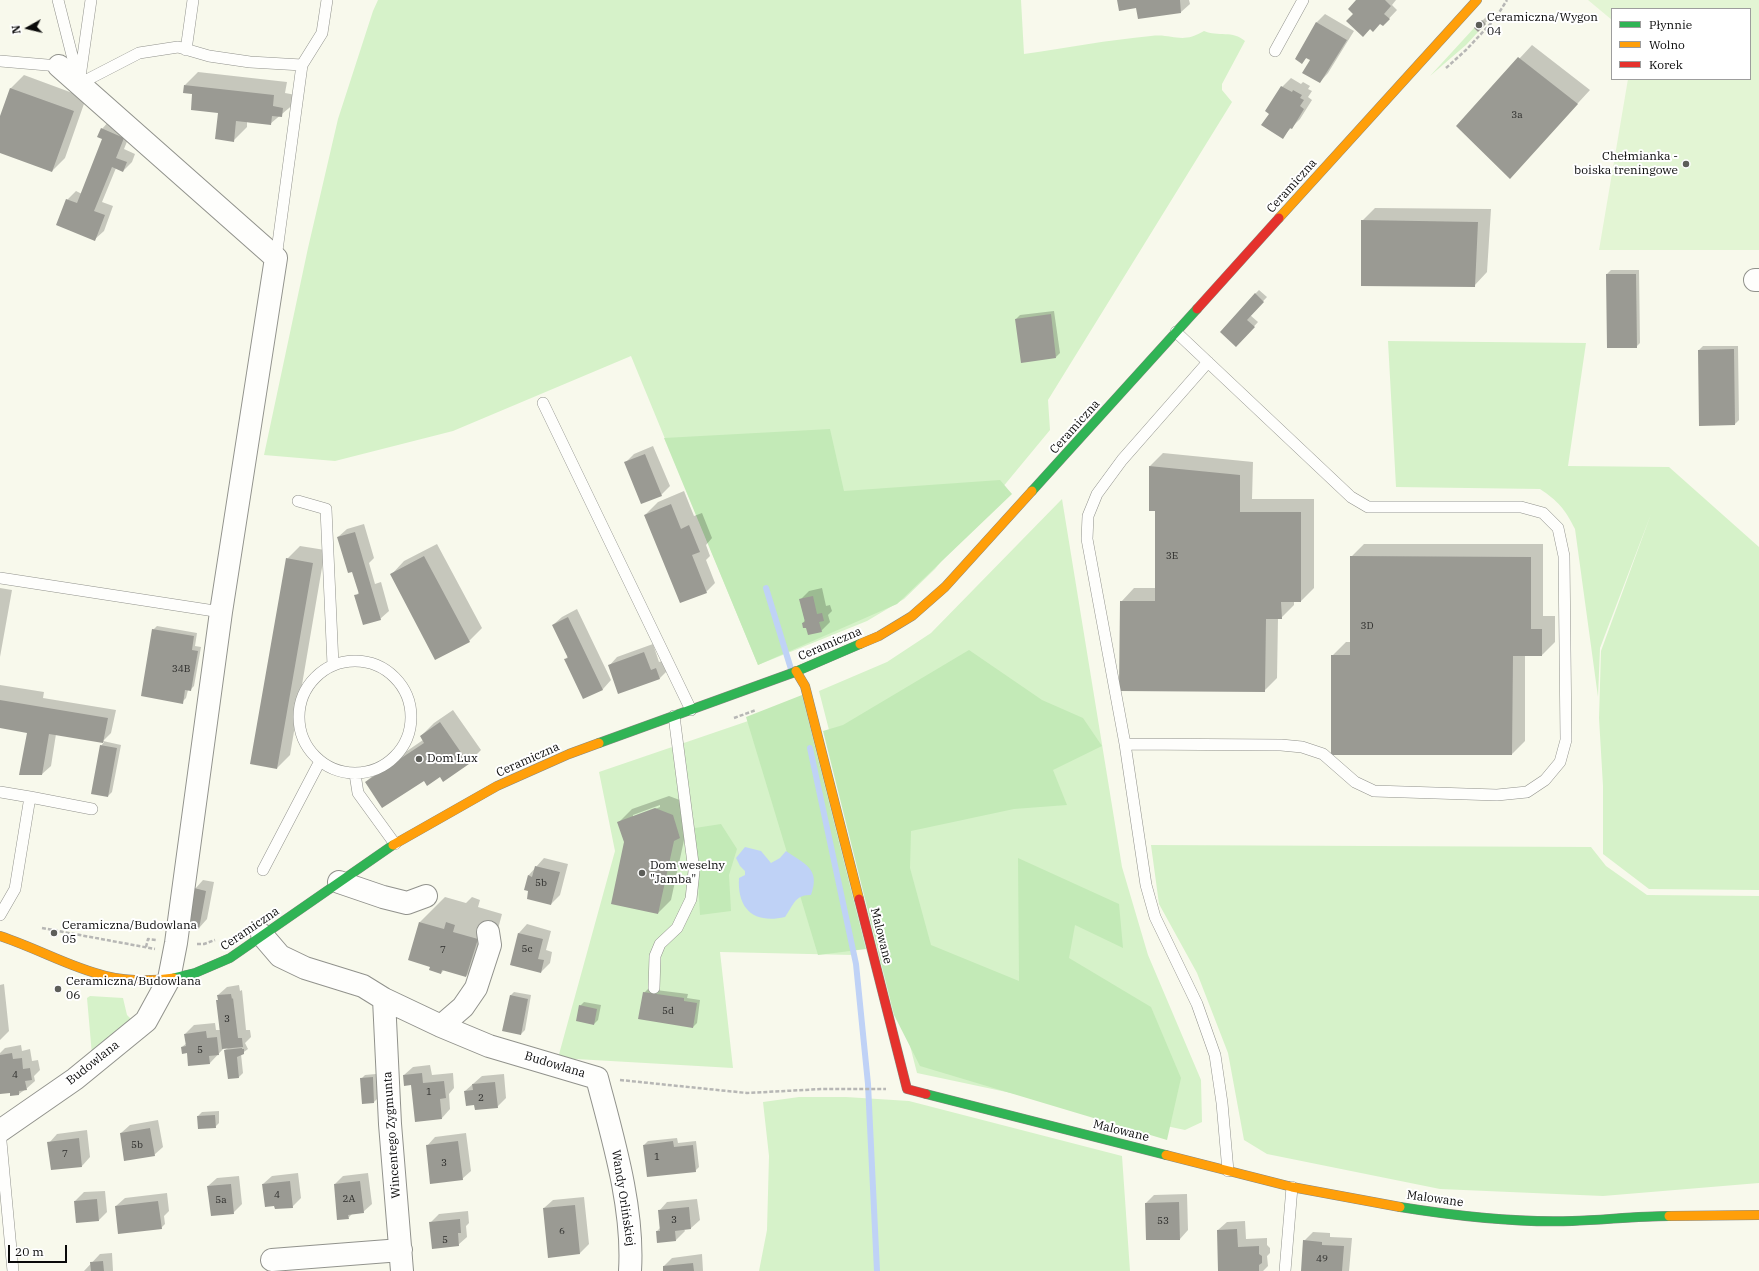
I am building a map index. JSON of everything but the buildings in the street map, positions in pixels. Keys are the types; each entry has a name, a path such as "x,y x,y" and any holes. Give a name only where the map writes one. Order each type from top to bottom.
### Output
{"street":[{"name":"Ceramiczna","path":"0,936 86,971 112,978 138,982 169,979 194,974 211,968 230,958 395,844 497,786 570,754 796,672 879,636 912,616 945,587 1477,0"},
{"path":"59,66 276,258"},
{"name":"Budowlana","path":"0,1131 75,1079 146,1021 169,979 176,943 221,612 276,258"},
{"name":"Malowane","path":"796,672 805,686 907,1089 1292,1187 1380,1204 1445,1214 1500,1219 1571,1221 1649,1216 1759,1215"},
{"path":"339,882 383,897 407,903 426,896"},
{"path":"440,1026 463,1007 476,988 490,945 488,932"},
{"name":"Budowlana","path":"262,935 280,956 304,968 363,986 384,999 440,1026 489,1046 597,1078"},
{"name":"Wincentego Zygmunta","path":"384,999 390,1124 402,1271"},
{"name":"Wandy Orlińskiej","path":"597,1078 620,1164 632,1248 630,1271"},
{"path":"272,1260 401,1250"}],"lane":[{"path":"58,0 79,84"},
{"path":"79,84 91,0"},
{"path":"186,50 193,0"},
{"path":"276,258 302,65 322,33 327,0"},
{"path":"1275,51 1303,0"},
{"path":"79,84 139,53 178,47 209,56 250,62 302,65"},
{"path":"0,60 59,66"},
{"path":"1125,744 1281,745 1302,747 1323,754 1355,782 1374,791 1497,795 1527,792 1546,780 1560,762 1566,740 1564,556 1558,528 1543,512 1521,507 1368,507 1351,497 1176,332"},
{"path":"1208,362 1122,460 1097,494 1088,516 1086,539 1125,744 1146,885 1155,917 1197,1004 1215,1055 1222,1103 1228,1171"},
{"path":"543,403 691,710"},
{"path":"298,501 326,509 333,665"},
{"path":"0,578 221,612"},
{"path":"351,661 369,662 386,670 399,682 408,698 412,715 409,733 402,750 389,763 373,771 355,774 336,770 320,761 307,746 300,729 300,710 305,691 317,676 333,665 351,661"},
{"path":"654,988 655,956 660,944 677,928 691,899 694,871 674,716"},
{"path":"262,870 320,761"},
{"path":"355,774 358,793 395,844"},
{"path":"0,792 92,809"},
{"path":"0,915 15,889 30,797"},
{"path":"0,1131 14,1271"},
{"path":"1285,1271 1292,1187"}],"path":[{"path":"733,719 760,708"},
{"path":"38,928 146,948 148,939"},
{"name":"Budowlana","path":"597,1078 747,1093 876,1089"}],"green space":[{"path":"378,0 1021,0 1024,54 1159,35 1183,38 1196,35 1204,31 1215,34 1236,36 1245,41 1222,84 1222,90 1232,102 1048,400 1050,430 935,569 904,599 867,621 758,665 631,356 453,431 335,461 264,455 308,248 338,119 373,11"},
{"name":"Chełmianka - boiska treningowe","path":"1588,0 1759,0 1759,250 1599,250 1628,80 1751,80 1751,8 1611,8 1611,19"},
{"path":"1474,28 1478,32 1466,45 1430,76"},
{"path":"1388,341 1586,343 1568,466 1669,467 1759,547 1759,890 1649,889 1603,854 1603,786 1599,718 1601,651 1651,514 1600,648 1598,697 1575,529 1568,516 1556,502 1540,489 1396,487"},
{"path":"830,429 844,491 1000,480 1012,494 897,604 758,665 664,438"},
{"path":"1062,499 1122,867 1148,955 1201,1080 1202,1122 1185,1130 917,1073 819,691 887,662 931,633"},
{"path":"969,650 1042,700 1083,718 1102,746 1053,770 1067,805 1014,809 911,831 910,868 931,945 1019,981 1018,858 1119,904 1123,948 1075,925 1069,958 1151,1007 1181,1078 1167,1140 920,1066 894,1015 823,731 843,725"},
{"path":"802,695 866,949 818,955 746,717"},
{"path":"792,706 853,955 720,952 733,1068 558,1058 615,851 599,772"},
{"path":"721,824 737,849 729,875 731,911 700,915 695,828"},
{"path":"1151,845 1591,847 1606,866 1647,895 1759,896 1759,1183 1603,1196 1440,1189 1267,1154 1244,1140 1228,1053 1197,973 1159,904"},
{"path":"90,996 123,998 127,1015 134,1022 92,1055 87,998"},
{"path":"799,1097 846,1097 909,1101 1122,1156 1130,1271 759,1271 767,1230 769,1156 763,1102"}],"water":[{"path":"745,847 761,851 771,863 780,858 786,851 804,864 809,868 814,879 814,886 811,895 801,896 785,917 774,919 765,918 750,912 741,899 739,889 739,878 745,875 745,871 740,866 736,858"}],"waterway":[{"path":"766,588 791,669"},
{"path":"810,748 856,964 868,1084 877,1271"}],"traffic: fast":[{"path":"1032,491 1197,309"},
{"path":"599,743 795,672 860,644"},
{"path":"174,978 195,973 230,958 393,845"},
{"path":"926,1094 1166,1155"},
{"path":"1400,1207 1464,1216 1529,1221 1572,1221 1669,1216"}],"traffic: slow":[{"path":"1279,218 1477,0"},
{"path":"860,644 879,636 912,616 945,587 1032,491"},
{"path":"796,671 805,686 859,899"},
{"path":"393,845 497,786 569,754 599,743"},
{"path":"0,936 64,962 104,975 125,979 148,980 174,978"},
{"path":"1166,1155 1292,1187 1400,1207"},
{"path":"1669,1216 1759,1215"}],"traffic: jam":[{"path":"1197,309 1279,218"},
{"path":"859,899 907,1089 926,1094"}],"place":[{"name":"Ceramiczna/Wygon 04","path":"1479,25"},
{"name":"Chełmianka - boiska treningowe","path":"1686,164"},
{"name":"Dom Lux","path":"419,759"},
{"name":"Dom weselny \"Jamba\"","path":"642,873"},
{"name":"Ceramiczna/Budowlana 05","path":"54,933"},
{"name":"Ceramiczna/Budowlana 06","path":"58,989"}]}
